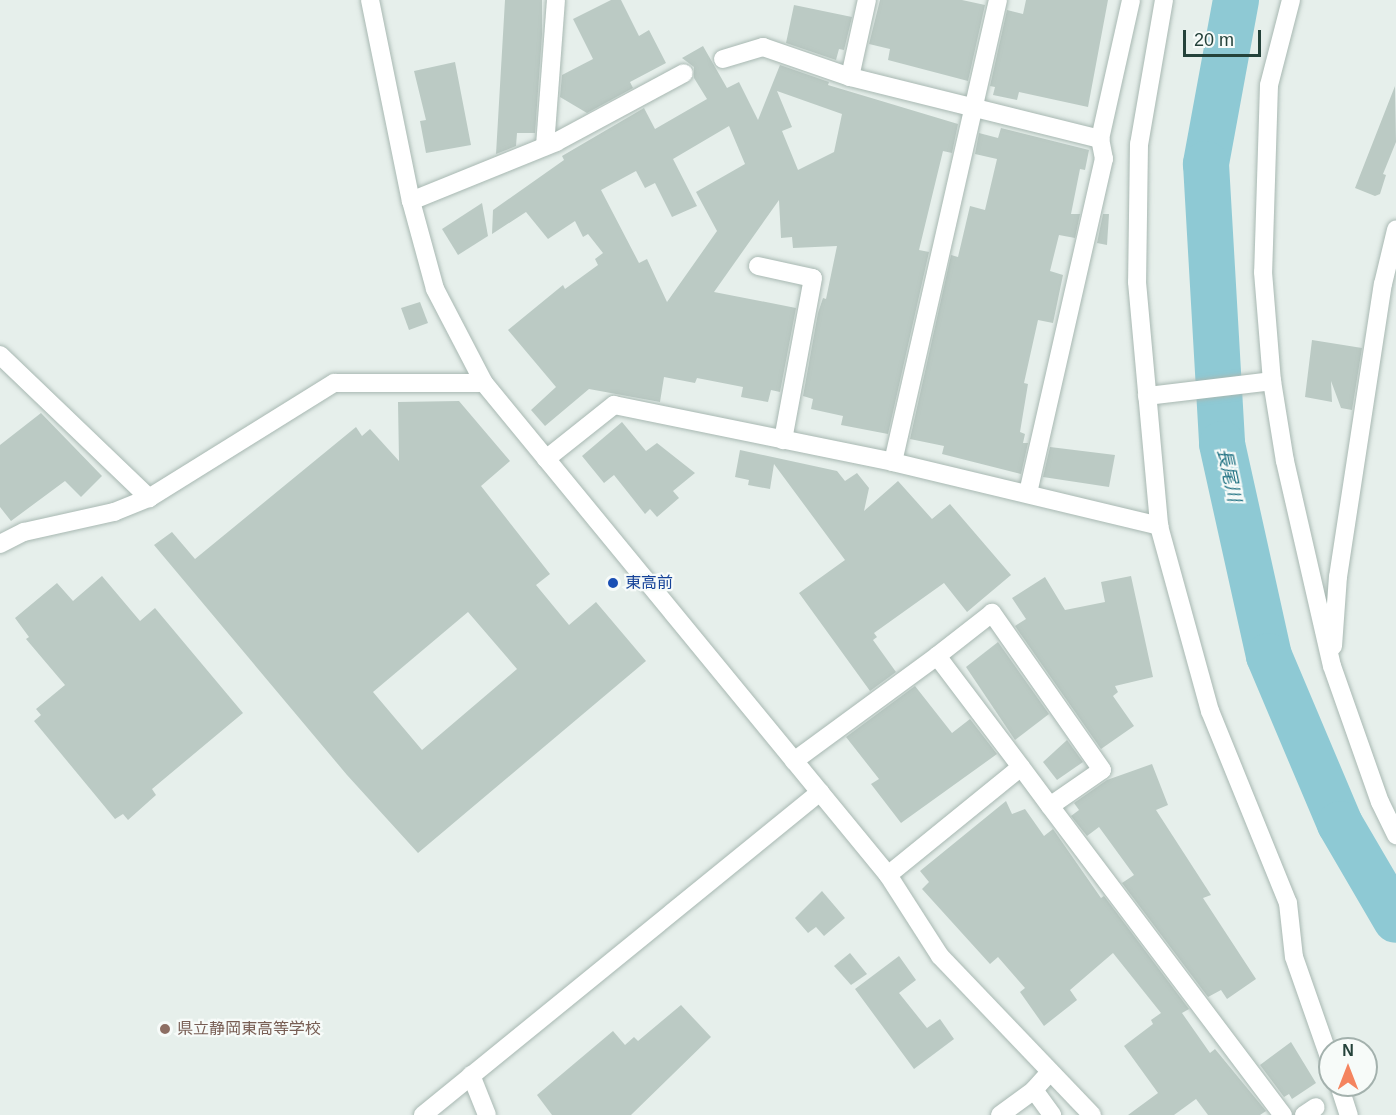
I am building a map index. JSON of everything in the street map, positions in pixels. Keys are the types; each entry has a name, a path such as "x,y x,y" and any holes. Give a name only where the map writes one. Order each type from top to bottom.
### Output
{"street":[{"path":"370,0 411,201 435,290 484,383 888,875 940,956 1092,1115"},
{"path":"545,146 556,0"},
{"path":"850,77 867,0"},
{"path":"893,462 998,0"},
{"path":"1028,493 1104,159 1100,139 1131,0"},
{"path":"1164,0 1139,144 1137,282 1159,526 1210,711 1288,903 1294,957 1322,1037"},
{"path":"1291,0 1269,85 1263,272 1272,381 1285,461 1332,666 1388,798 1396,835"},
{"path":"723,59 763,47 850,77 1100,139"},
{"path":"411,201 545,146 684,73"},
{"path":"1332,666 1338,577 1383,284 1396,230"},
{"path":"758,266 813,278 783,440"},
{"path":"0,355 149,498"},
{"path":"1148,396 1272,381"},
{"path":"0,544 24,532 114,512 149,498 334,383 484,383"},
{"path":"546,459 614,405 893,462 1159,526"},
{"path":"794,761 992,613 1102,770 1050,806"},
{"path":"937,656 1283,1115"},
{"path":"888,875 1021,767"},
{"path":"423,1115 819,792"},
{"path":"1000,1115 1034,1090 1050,1072"},
{"path":"471,1076 487,1115"},
{"path":"1034,1090 1052,1115"},
{"path":"1343,1097 1349,1115"}],"building":[{"path":"505,0 542,0 542,35 535,133 517,133 516,146 496,154"},
{"path":"611,0 621,0 639,36 649,30 666,63 630,82 633,88 587,113 560,97 562,75 593,59 573,19"},
{"path":"880,0 962,0 985,5 968,81 888,60 890,49 869,44"},
{"path":"1026,0 1108,0 1088,107 1019,92 1017,100 993,95 995,87 990,86 1007,10 1023,14"},
{"path":"794,5 852,17 844,50 839,49 836,60 786,43"},
{"path":"703,46 727,88 739,82 758,120 780,65 829,82 828,85 958,124 952,153 943,151 919,250 929,252 888,434 841,425 843,416 811,409 813,399 803,396 818,313 823,298 826,299 837,246 793,248 792,237 781,238 779,200 714,292 796,308 780,392 771,390 768,402 741,397 743,387 697,378 695,383 664,377 660,402 589,389 545,426 531,410 556,387 508,330 563,285 565,289 598,265 595,259 603,253 588,234 583,237 575,221 548,239 526,212 492,234 493,210 564,160 562,156 644,108 655,129 707,99 694,78 694,67 682,58","holes":["777,91 842,114 834,152 798,170 782,131 792,127","729,126 745,164 696,192 717,231 667,302 647,259 639,263 601,190 636,171 645,188 655,183 672,217 697,206 673,159"]},
{"path":"455,62 471,145 426,153 420,121 426,120 414,71"},
{"path":"1395,86 1396,142 1383,174 1386,175 1380,194 1375,196 1355,188"},
{"path":"1001,128 1089,150 1085,170 1080,169 1071,214 1080,214 1075,238 1059,235 1050,271 1063,275 1053,323 1038,320 1024,383 1028,384 1020,432 1025,434 1023,443 1028,443 1021,474 942,454 944,446 910,439 951,255 958,257 970,206 985,210 997,159 975,154 979,133 998,138"},
{"path":"482,203 488,236 458,255 442,229"},
{"path":"1103,214 1109,214 1107,245 1097,243"},
{"path":"420,302 428,323 409,330 401,308"},
{"path":"1312,340 1362,348 1352,410 1341,408 1331,381 1332,402 1305,397"},
{"path":"459,401 510,461 481,486 550,574 536,585 569,625 596,602 646,661 418,853 347,775 154,545 172,532 195,559 356,427 362,436 370,429 399,461 398,402","holes":["468,612 517,669 422,750 373,692"]},
{"path":"41,413 102,476 81,497 65,481 11,521 0,507 0,445"},
{"path":"622,422 646,451 657,443 695,473 673,491 679,498 657,517 650,509 645,514 614,475 604,483 582,456"},
{"path":"1050,447 1115,455 1109,487 1043,477"},
{"path":"740,450 837,471 845,481 857,473 869,488 864,511 898,481 932,519 950,504 1011,575 967,612 944,583 874,633 877,637 873,640 896,672 870,691 799,593 845,560 774,464 770,489 748,485 749,480 735,477"},
{"path":"102,576 140,621 155,608 243,713 152,789 156,795 128,820 123,814 115,819 34,721 41,715 36,709 65,685 26,639 29,637 15,618 57,583 73,601"},
{"path":"1131,576 1153,677 1115,686 1118,692 1113,696 1134,726 1101,749 1015,626 1026,619 1012,598 1045,577 1065,610 1105,602 1101,582"},
{"path":"998,642 1049,714 1015,740 966,667"},
{"path":"915,686 952,733 970,719 997,754 901,823 871,784 879,779 846,737"},
{"path":"1067,740 1083,762 1057,780 1043,762"},
{"path":"1152,764 1168,805 1156,810 1211,895 1203,898 1256,979 1227,999 1221,990 1208,997 1122,883 1134,875 1099,827 1087,836 1071,816 1079,810 1074,803 1107,780"},
{"path":"1006,801 1012,814 1025,809 1044,836 1053,829 1101,898 1104,896 1189,1009 1182,1013 1210,1053 1215,1049 1266,1111 1260,1115 1208,1115 1196,1099 1174,1115 1128,1115 1158,1093 1124,1046 1153,1024 1151,1020 1161,1013 1113,953 1070,990 1077,1000 1044,1026 1020,992 1025,988 998,957 990,964 922,889 929,882 920,871"},
{"path":"822,891 845,918 824,936 816,927 808,933 795,918"},
{"path":"850,953 867,974 851,985 834,966"},
{"path":"899,956 916,980 899,993 927,1028 940,1019 954,1039 914,1069 855,989"},
{"path":"681,1005 711,1037 631,1115 552,1115 537,1095 613,1031 625,1045 634,1037 638,1041"},
{"path":"1291,1042 1316,1083 1292,1099 1289,1094 1284,1097 1260,1065"}],"waterway":[{"name":"長尾川","path":"1236,0 1206,164 1222,444 1269,656 1340,824 1396,920"}],"place":[{"name":"東高前","path":"613,583"},
{"name":"県立静岡東高等学校","path":"165,1029"}]}
